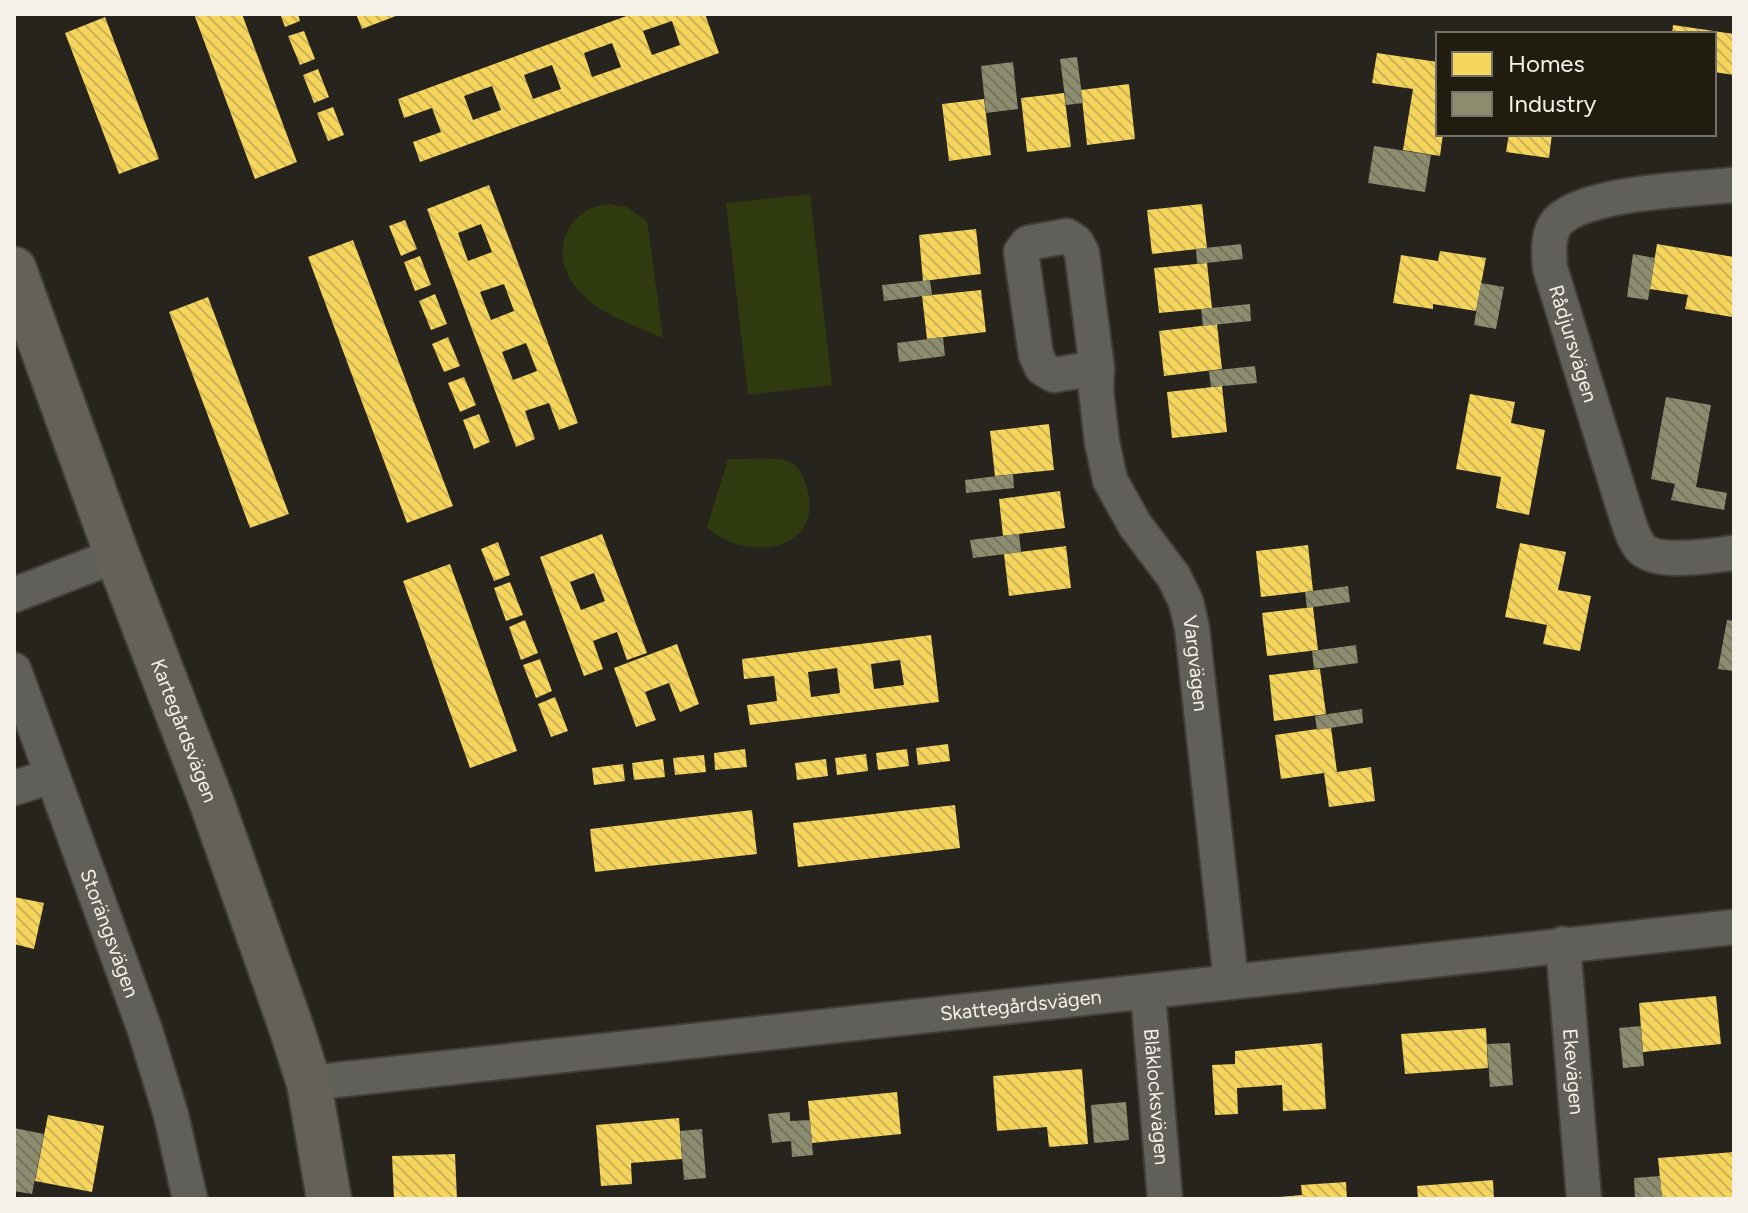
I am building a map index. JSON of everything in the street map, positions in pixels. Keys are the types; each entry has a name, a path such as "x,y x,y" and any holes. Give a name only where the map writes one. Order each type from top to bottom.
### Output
{"street":[{"name":"Rådjursvägen","path":"1734,185 1588,204 1556,223 1549,250 1550,268 1559,299 1623,505 1640,546 1647,553 1670,558 1734,553"},
{"name":"Kartegårdsvägen","path":"14,269 117,555 236,870 309,1083 329,1199"},
{"name":"Vargvägen","path":"1097,368 1096,391 1110,480 1135,525 1174,577 1186,602 1192,628 1231,981"},
{"path":"14,595 117,555"},
{"name":"Storängsvägen","path":"14,670 145,1030 171,1115 190,1199"},
{"path":"14,788 52,776"},
{"name":"Skattegårdsvägen","path":"309,1083 1734,927"},
{"name":"Ekevägen","path":"1563,944 1584,1199"},
{"name":"Blåklocksvägen","path":"1148,993 1165,1199"}],"green space":[{"path":"810,194 832,385 748,395 726,203"},
{"path":"609,204 627,207 647,221 663,338 602,310 588,300 568,275 563,251 568,229 586,211"},
{"path":"728,459 784,460 799,470 807,488 809,510 804,527 793,538 759,548 722,538 707,527"}],"building: Homes":[{"path":"194,14 242,14 297,162 255,179"},
{"path":"280,14 298,14 300,21 285,27"},
{"path":"356,14 401,14 362,29"},
{"path":"632,14 705,14 719,53 420,162 413,142 441,132 432,108 404,118 398,99","holes":["672,21 680,45 652,55 643,31","612,43 621,67 592,77 584,53","552,65 561,89 533,99 524,75","492,86 501,110 473,120 464,96"]},
{"path":"105,17 159,159 119,174 65,33"},
{"path":"1673,25 1734,34 1734,75 1716,72 1716,32 1672,32"},
{"path":"304,31 315,59 300,65 288,36"},
{"path":"1377,53 1436,62 1436,136 1443,136 1440,156 1403,150 1413,89 1372,83"},
{"path":"318,69 329,97 314,103 303,75"},
{"path":"1129,84 1135,139 1087,145 1081,90"},
{"path":"1064,93 1071,147 1027,152 1021,98"},
{"path":"984,99 991,155 949,161 942,104"},
{"path":"333,107 344,135 328,141 317,113"},
{"path":"1509,136 1552,136 1549,158 1506,152"},
{"path":"489,185 578,423 559,430 549,403 525,411 535,439 516,447 427,209","holes":["481,224 492,252 468,261 458,233","504,284 514,311 491,320 480,292","526,343 537,371 513,380 502,352"]},
{"path":"1202,204 1207,248 1152,254 1147,210"},
{"path":"405,220 417,249 401,256 389,226"},
{"path":"976,229 981,274 923,281 919,235"},
{"path":"353,240 453,506 407,523 308,257"},
{"path":"1657,244 1734,257 1732,317 1685,309 1688,295 1650,289"},
{"path":"1440,251 1486,258 1476,311 1433,304 1433,309 1393,303 1401,255 1438,261"},
{"path":"420,256 431,285 415,291 404,262"},
{"path":"1207,263 1212,308 1159,313 1154,268"},
{"path":"981,290 986,332 927,339 922,296"},
{"path":"435,294 447,324 431,330 419,301"},
{"path":"208,297 289,514 250,528 169,312"},
{"path":"1217,324 1222,369 1164,376 1159,331"},
{"path":"448,337 460,366 444,372 432,344"},
{"path":"464,377 476,405 460,412 448,383"},
{"path":"1222,386 1227,432 1172,438 1167,392"},
{"path":"1470,394 1515,402 1511,423 1545,430 1529,515 1496,508 1501,477 1456,469"},
{"path":"479,414 490,442 474,449 463,420"},
{"path":"1049,424 1054,470 995,476 990,431"},
{"path":"1060,491 1065,528 1003,536 999,499"},
{"path":"602,534 647,653 627,660 617,632 593,641 603,669 584,676 540,557","holes":["594,573 605,601 581,610 570,582"]},
{"path":"498,542 510,575 494,581 481,549"},
{"path":"1520,543 1566,552 1558,590 1591,596 1580,651 1543,644 1547,625 1505,617"},
{"path":"1308,545 1313,591 1261,597 1256,551"},
{"path":"1066,546 1071,588 1009,596 1004,554"},
{"path":"450,564 517,751 470,768 403,581"},
{"path":"510,582 523,615 506,621 494,588"},
{"path":"1313,607 1318,650 1267,656 1262,613"},
{"path":"525,620 538,653 521,660 509,627"},
{"path":"931,635 939,702 750,725 747,705 777,701 774,676 744,679 742,659","holes":["900,660 904,685 874,689 871,664","837,668 840,693 811,697 808,672"]},
{"path":"677,644 699,704 680,712 669,683 645,692 656,720 636,727 614,668"},
{"path":"540,659 552,691 536,698 523,665"},
{"path":"1320,669 1326,714 1274,721 1269,675"},
{"path":"555,697 568,731 551,737 538,704"},
{"path":"1331,727 1337,772 1371,767 1375,801 1329,807 1324,773 1281,779 1275,735"},
{"path":"948,744 950,761 918,765 916,748"},
{"path":"745,749 747,767 715,770 714,753"},
{"path":"907,749 909,766 878,770 876,753"},
{"path":"866,754 868,771 837,775 835,758"},
{"path":"704,755 706,772 675,775 673,758"},
{"path":"663,759 665,777 634,780 632,763"},
{"path":"826,759 828,776 797,780 795,763"},
{"path":"623,764 625,781 594,785 592,768"},
{"path":"955,805 960,848 798,867 793,823"},
{"path":"752,810 757,854 595,872 590,829"},
{"path":"14,897 44,903 34,949 14,944"},
{"path":"1716,996 1721,1044 1643,1052 1639,1003"},
{"path":"1486,1028 1488,1068 1405,1074 1401,1034"},
{"path":"1322,1043 1326,1109 1283,1111 1282,1085 1237,1088 1238,1114 1215,1115 1212,1065 1235,1064 1235,1051"},
{"path":"1082,1069 1088,1144 1049,1147 1047,1127 997,1131 993,1076"},
{"path":"897,1092 901,1134 812,1143 808,1101"},
{"path":"48,1115 104,1126 92,1192 35,1181"},
{"path":"679,1118 682,1159 631,1163 632,1184 601,1186 596,1125"},
{"path":"1734,1152 1734,1199 1662,1199 1658,1158"},
{"path":"455,1154 457,1199 394,1199 392,1156"},
{"path":"1493,1180 1494,1199 1418,1199 1417,1186"},
{"path":"1346,1182 1347,1199 1279,1199 1302,1195 1301,1185"}],"building: Industry":[{"path":"1077,57 1083,103 1066,105 1060,59"},
{"path":"1013,62 1018,109 986,113 981,66"},
{"path":"1374,146 1431,155 1425,192 1368,183"},
{"path":"1241,244 1243,259 1197,264 1196,249"},
{"path":"1633,254 1655,258 1648,300 1627,297"},
{"path":"930,280 932,295 884,301 882,285"},
{"path":"1481,283 1504,287 1496,329 1474,325"},
{"path":"1250,304 1251,321 1203,326 1201,309"},
{"path":"943,337 945,356 899,362 897,343"},
{"path":"1255,366 1257,383 1211,387 1209,371"},
{"path":"1666,397 1711,405 1696,487 1727,493 1724,510 1671,500 1675,484 1651,479"},
{"path":"1013,474 1014,488 966,493 965,480"},
{"path":"1019,534 1021,552 973,558 970,540"},
{"path":"1348,586 1350,602 1307,608 1305,592"},
{"path":"1727,620 1734,621 1734,671 1718,669"},
{"path":"1356,645 1358,663 1314,669 1312,651"},
{"path":"1362,709 1363,723 1317,730 1315,716"},
{"path":"1641,1026 1644,1066 1623,1068 1619,1028"},
{"path":"1510,1043 1513,1085 1490,1087 1487,1044"},
{"path":"1126,1102 1129,1140 1094,1143 1091,1105"},
{"path":"790,1112 790,1121 810,1120 813,1155 792,1157 791,1141 772,1143 768,1114"},
{"path":"14,1128 44,1134 32,1194 14,1191"},
{"path":"702,1129 706,1178 684,1180 680,1131"},
{"path":"1660,1176 1662,1199 1635,1199 1634,1178"}]}
